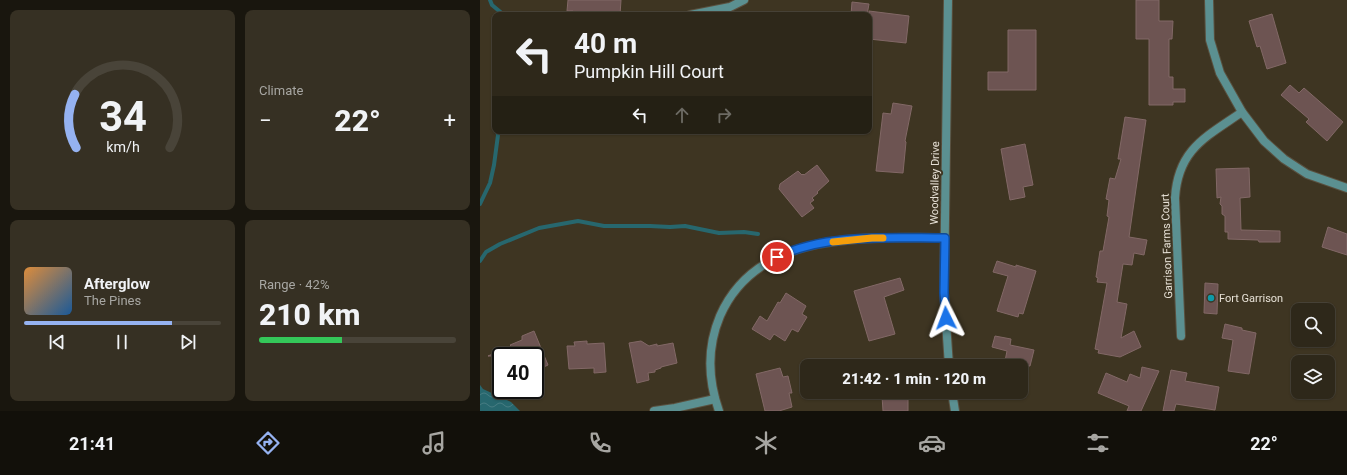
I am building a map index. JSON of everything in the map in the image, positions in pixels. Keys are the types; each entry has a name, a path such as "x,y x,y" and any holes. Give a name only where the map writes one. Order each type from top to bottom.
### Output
{"street":[{"path":"705,12 730,7 744,0"},
{"name":"Woodvalley Drive","path":"948,0 944,293 949,359"},
{"path":"1209,0 1210,40 1220,73 1242,112 1264,142 1284,159 1307,174 1347,188"},
{"name":"Garrison Farms Court","path":"1181,336 1175,198 1178,176 1191,150 1200,141 1242,112"},
{"path":"719,411 710,376 711,353 716,325 724,307 734,291 747,276 766,262 788,252 814,245 872,238 945,238"},
{"path":"654,411 715,399"},
{"path":"953,399 955,411"}],"water":[{"path":"480,385 483,389 492,393 492,399 505,399 511,402 520,411 480,411"}],"building":[{"path":"568,0 621,0 620,12 567,11"},
{"path":"1136,0 1159,0 1159,21 1173,21 1172,39 1169,39 1169,77 1173,77 1173,89 1185,89 1185,102 1173,102 1173,105 1149,105 1149,39 1136,39"},
{"path":"852,2 869,4 868,12 851,12"},
{"path":"869,11 909,16 906,43 872,39 872,12"},
{"path":"1272,14 1286,63 1267,69 1260,46 1257,47 1249,21"},
{"path":"1008,30 1036,30 1036,90 988,90 988,72 1008,72"},
{"path":"1290,85 1299,93 1304,88 1343,122 1327,141 1306,122 1309,119 1281,95"},
{"path":"893,103 912,106 905,141 903,173 876,171 883,113 891,114"},
{"path":"1125,117 1146,120 1129,237 1147,240 1144,255 1134,253 1132,265 1123,264 1117,302 1127,304 1121,338 1134,331 1141,347 1120,357 1098,353 1099,350 1095,349 1107,283 1097,282 1098,278 1096,277 1100,251 1103,251 1109,217 1107,216 1109,200 1106,199 1110,178 1115,179 1121,159 1118,159"},
{"path":"1025,144 1033,185 1023,187 1025,197 1010,200 1001,149"},
{"path":"817,165 829,181 812,198 814,200 810,203 814,208 802,217 779,189 780,184 798,171 804,175"},
{"path":"1249,168 1250,197 1240,198 1241,230 1280,231 1280,242 1259,242 1258,240 1228,239 1228,232 1225,232 1225,216 1222,214 1222,206 1220,204 1221,197 1217,198 1216,169"},
{"path":"1328,227 1347,234 1347,255 1322,247"},
{"path":"997,261 1036,271 1023,314 1019,313 1018,317 997,311 1008,276 993,272"},
{"path":"900,278 904,290 884,297 895,334 869,341 854,291"},
{"name":"Fort Garrison","path":"1205,283 1218,284 1217,314 1204,313"},
{"path":"786,293 806,306 802,314 807,317 798,332 792,329 785,341 774,334 770,340 752,329 760,316 767,321 778,302 780,303"},
{"path":"1225,324 1256,333 1249,374 1228,371 1233,340 1222,338"},
{"path":"534,331 541,347 509,347 522,340 522,336"},
{"path":"995,336 1011,339 1010,345 1034,350 1030,366 1028,366 1028,359 1005,359 1007,351 992,347"},
{"path":"587,341 587,344 604,343 606,372 594,373 594,368 569,369 567,346 575,346 574,342"},
{"path":"641,341 649,346 673,343 677,363 661,367 655,370 655,372 648,373 649,380 637,383 629,343"},
{"path":"544,355 548,365 544,367"},
{"path":"1142,367 1159,371 1141,411 1127,411 1129,406 1098,393 1106,373 1127,382 1130,374 1140,378"},
{"path":"780,368 783,377 788,376 792,393 789,393 792,407 779,411 765,411 756,374"},
{"path":"1171,370 1187,373 1185,381 1219,387 1215,410 1176,404 1174,411 1163,411"},
{"path":"882,399 908,399 908,411 883,411"}],"waterway":[{"path":"490,0 492,5 500,12"},
{"path":"480,204 490,183 498,134"},
{"path":"480,261 486,252 500,244 539,228 578,221 604,226 685,226 719,233 744,232 758,234"}],"slow traffic":[{"path":"833,242 883,238"}],"place":[{"name":"Fort Garrison","path":"1211,298"}],"route":[{"path":"777,257 788,252 814,245 848,240 872,238 945,238 944,293 946,318"}]}
